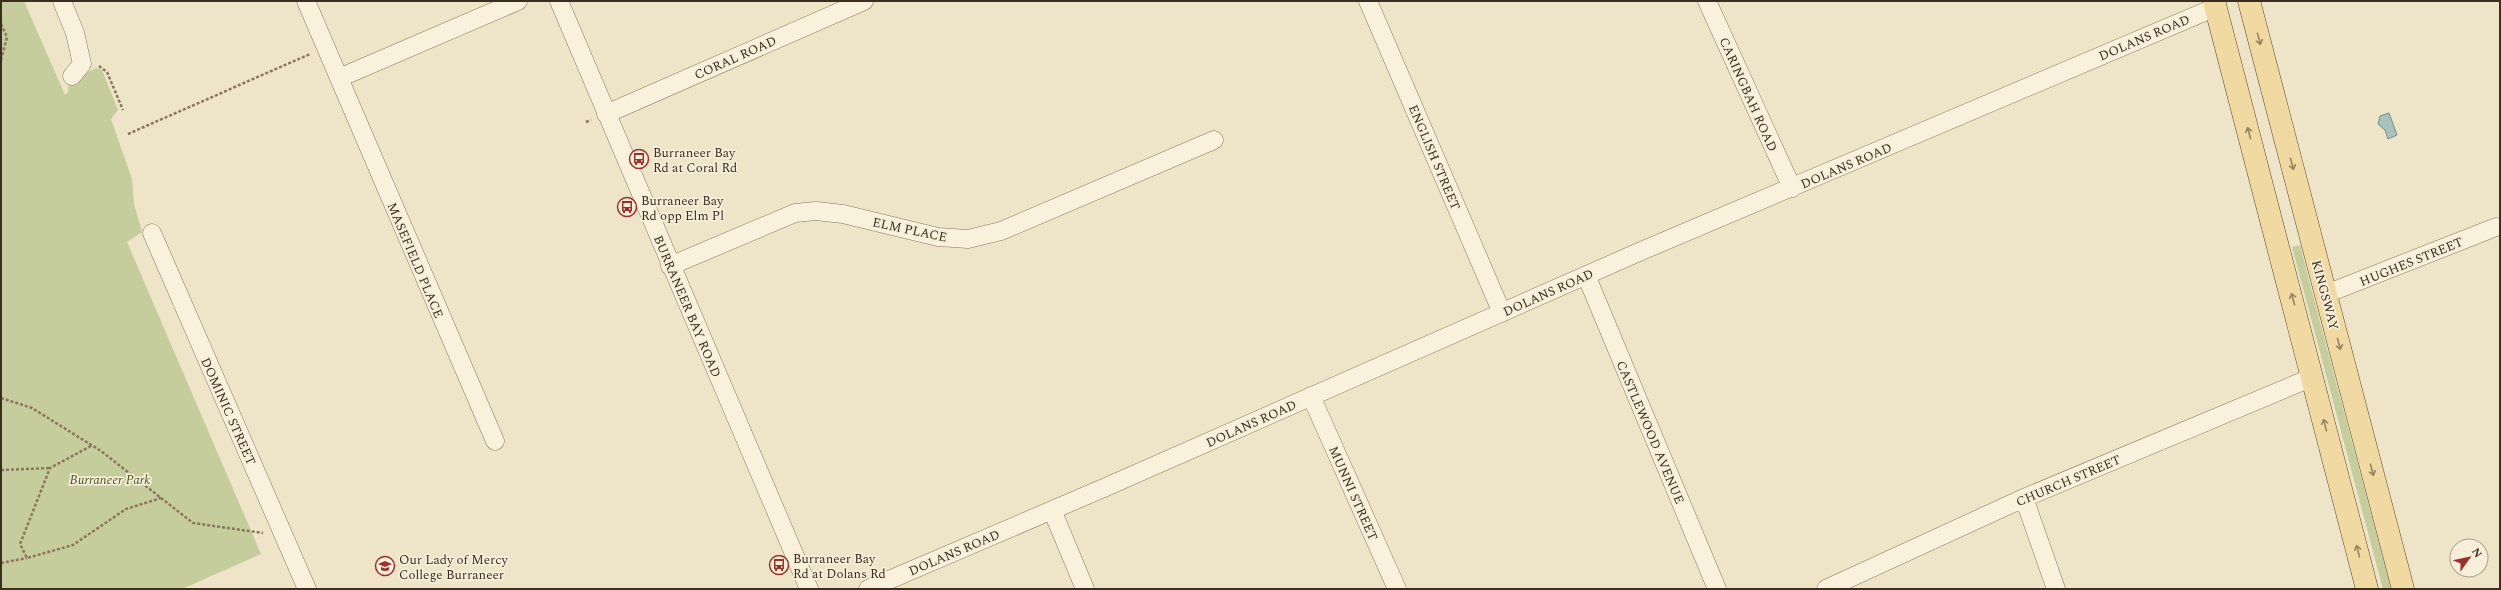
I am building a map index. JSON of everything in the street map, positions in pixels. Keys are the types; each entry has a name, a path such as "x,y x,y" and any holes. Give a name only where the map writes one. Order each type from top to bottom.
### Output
{"main road":[{"name":"KINGSWAY","path":"2249,1 2403,589"},
{"path":"2220,3 2367,589"}],"street":[{"path":"62,1 75,33 84,68"},
{"name":"MASEFIELD PLACE","path":"306,1 495,441"},
{"path":"339,78 518,1"},
{"name":"BURRANEER BAY ROAD","path":"559,1 670,266 809,589"},
{"name":"CORAL ROAD","path":"606,114 864,1"},
{"name":"ENGLISH STREET","path":"1368,1 1502,313"},
{"name":"CARINGBAH ROAD","path":"1707,1 1792,188"},
{"name":"DOLANS ROAD","path":"868,589 1052,510 1586,275 1792,188 2220,3"},
{"name":"ELM PLACE","path":"670,266 795,213 816,211 843,214 938,237 968,239 1001,231 1214,140"},
{"name":"HUGHES STREET","path":"2326,294 2496,227"},
{"name":"DOMINIC STREET","path":"152,233 306,589"},
{"name":"CASTLEWOOD AVENUE","path":"1586,275 1717,589"},
{"name":"CHURCH STREET","path":"1826,589 2024,498 2313,377"},
{"name":"MUNNI STREET","path":"1311,396 1397,589"},
{"path":"2024,498 2056,589"},
{"path":"1052,510 1085,589"}],"path":[{"path":"1,24 7,38 1,60"},
{"path":"128,134 325,47"},
{"path":"84,68 107,72 123,110"},
{"path":"1,398 32,408 91,446 193,523 283,535"},
{"path":"1,470 50,468 91,446"},
{"path":"26,558 20,544 50,468"},
{"path":"1,563 26,558 73,545 126,509 161,498"}],"green space":[{"name":"Burraneer Park","path":"1,1 24,1 65,95 68,92 69,80 97,68 102,70 118,110 111,119 132,179 134,204 142,232 127,242 261,554 182,589 1,589"},
{"path":"2300,245 2391,589 2383,589 2292,247"}],"water":[{"path":"2389,113 2397,135 2388,139 2385,130 2378,124 2380,116"}],"place":[{"name":"Burraneer Bay Rd at Coral Rd","path":"639,159"},
{"name":"Burraneer Bay Rd opp Elm Pl","path":"627,207"},
{"name":"Burraneer Bay Rd at Dolans Rd","path":"779,565"},
{"name":"Our Lady of Mercy College Burraneer","path":"385,566"}]}
